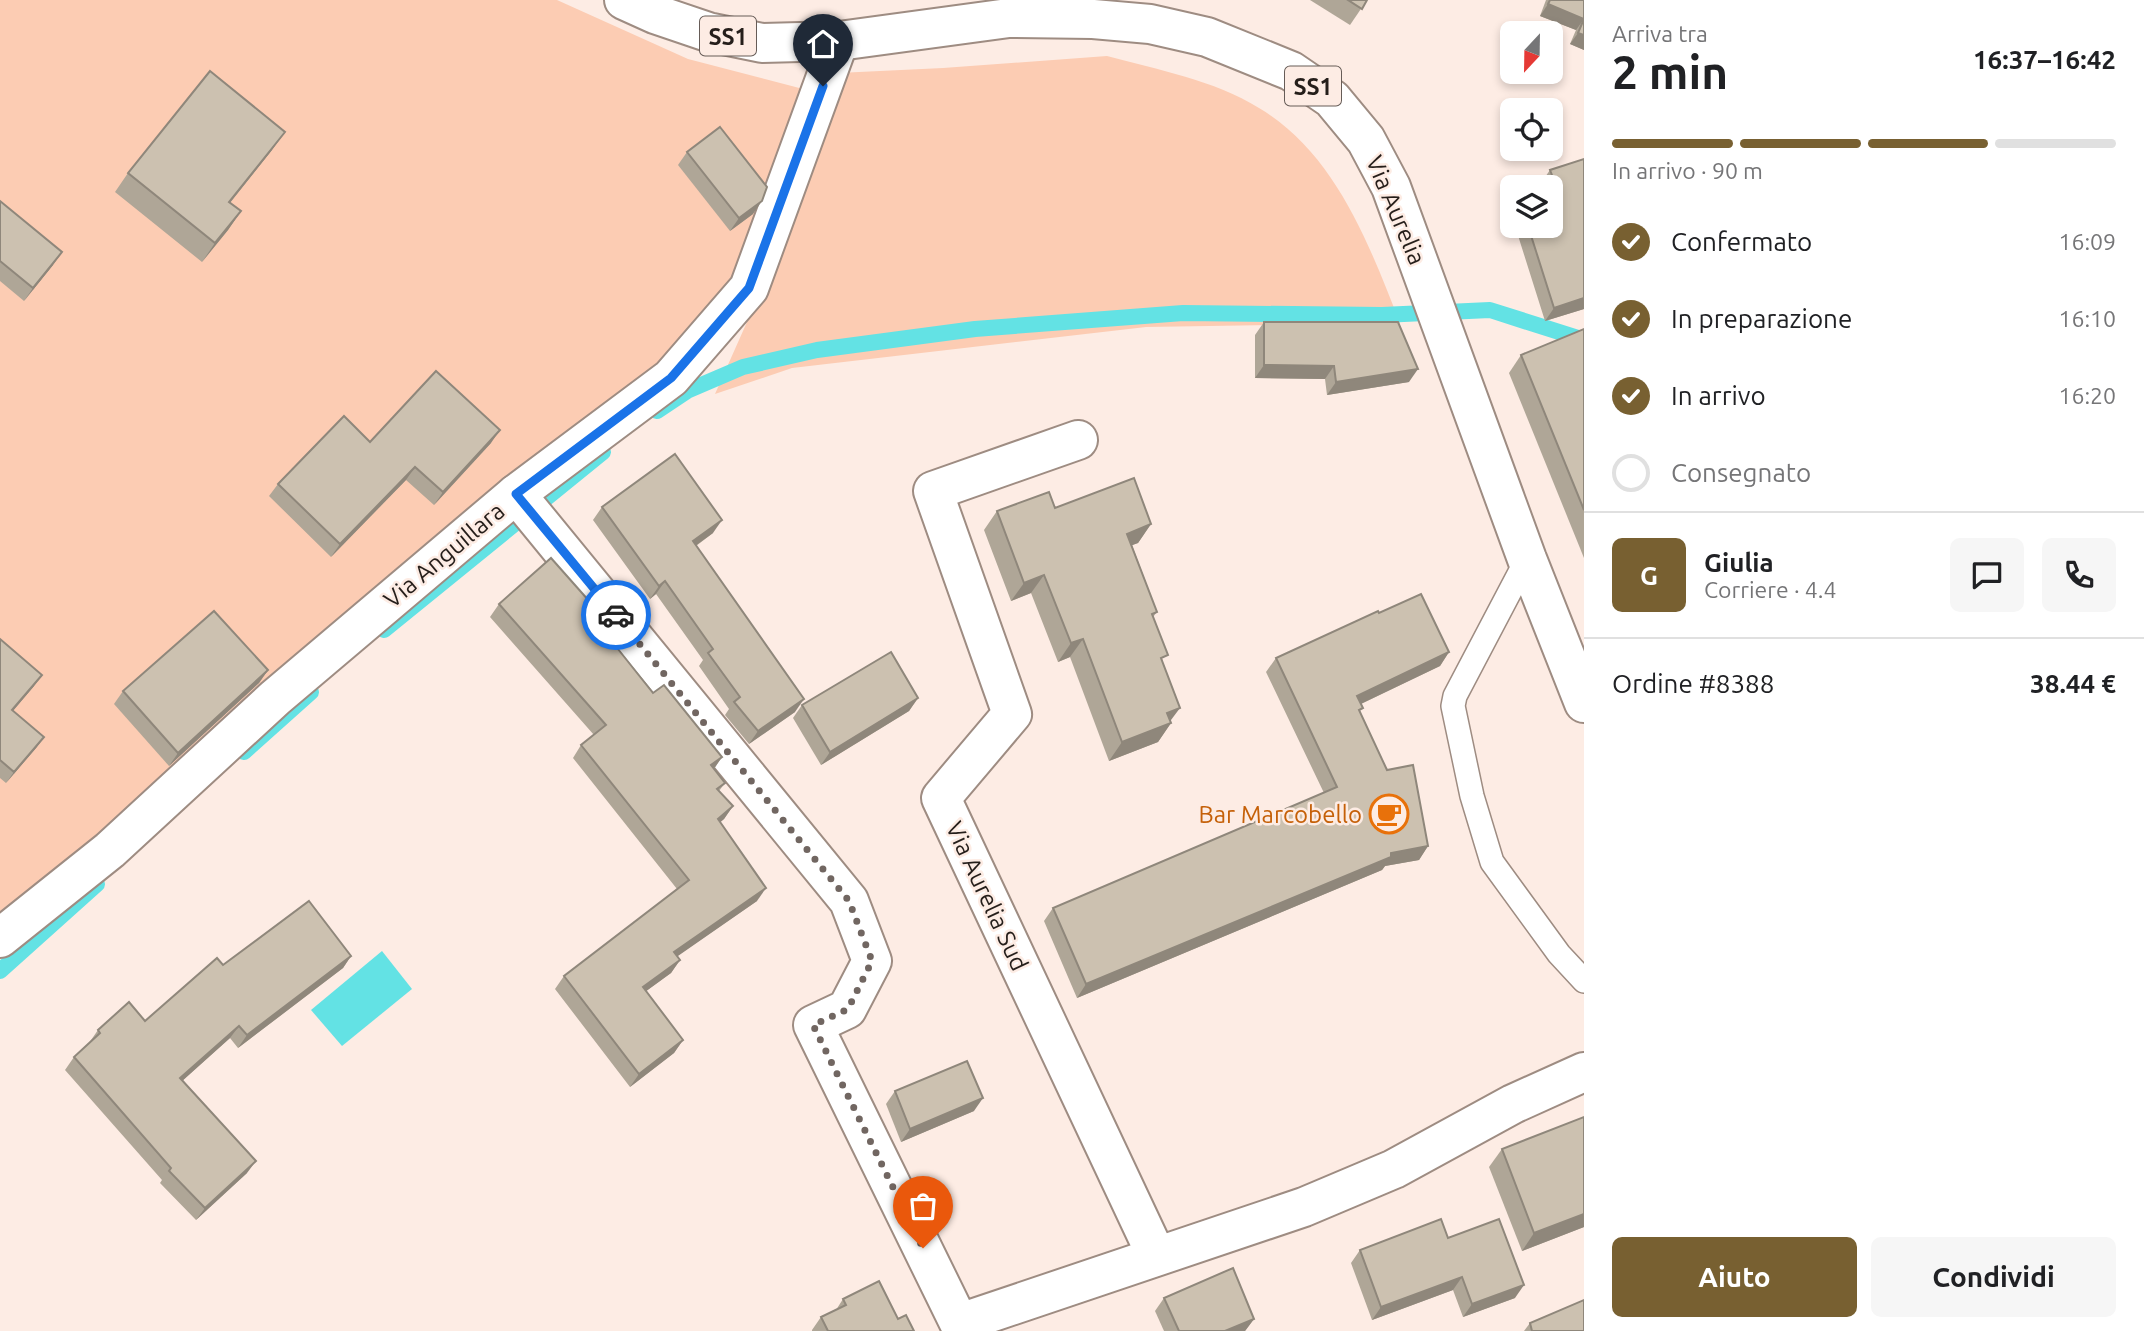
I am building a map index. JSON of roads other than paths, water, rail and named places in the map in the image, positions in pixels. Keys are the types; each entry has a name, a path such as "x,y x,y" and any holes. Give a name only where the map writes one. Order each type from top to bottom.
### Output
{"street":[{"name":"Via Aurelia","path":"624,0 708,32 762,43 839,41 1090,10 1208,37 1291,71 1332,100 1366,140 1391,187 1527,559 1584,704"},
{"name":"Via Anguillara","path":"0,938 110,850 275,698 516,494 671,378 749,288 839,41"},
{"name":"Via Aurelia Sud","path":"1078,440 933,491 1012,714 941,798 1156,1255"},
{"path":"516,494 849,901 872,961 848,1009 813,1025 961,1327 1156,1255 1304,1207 1394,1169 1513,1104 1584,1072"}],"lane":[{"path":"1527,559 1455,696 1453,706 1472,796 1492,862 1559,954 1584,981"}],"water":[{"path":"382,951 412,989 342,1046 311,1010"}],"waterway":[{"path":"657,411 687,391 743,367 817,350 975,329 1183,313 1382,315 1490,310 1584,340"},
{"path":"384,630 603,452"},
{"path":"244,752 311,692"},
{"path":"0,971 97,884"}],"place":[{"name":"Bar Marcobello","path":"1389,814"}]}
